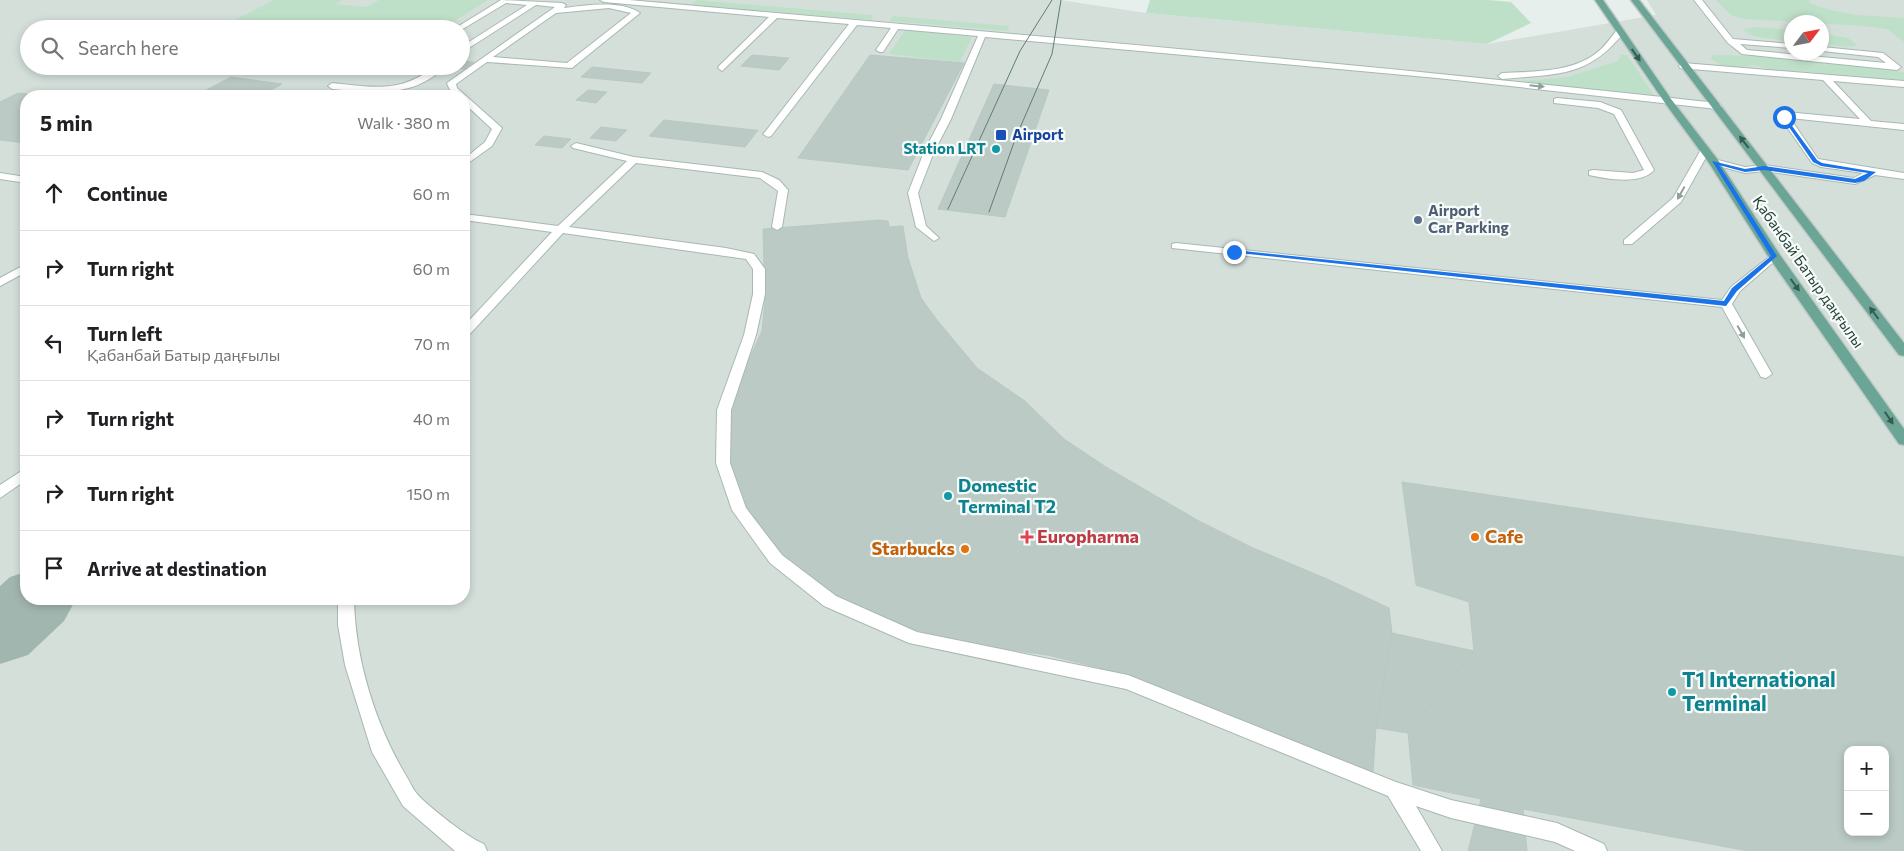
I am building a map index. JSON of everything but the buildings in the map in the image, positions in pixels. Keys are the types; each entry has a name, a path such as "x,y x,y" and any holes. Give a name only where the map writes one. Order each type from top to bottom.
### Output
{"main road":[{"name":"Қабанбай Батыр даңғылы","path":"1599,0 1668,101 1714,162 1774,256 1904,440"},
{"name":"Қабанбай Батыр даңғылы","path":"1635,0 1683,66 1764,168 1904,352"}],"lane":[{"path":"470,69 570,0"},
{"path":"604,0 1437,75 1716,106"},
{"path":"1698,0 1740,50 1750,54 1784,57"},
{"path":"470,22 506,1 562,5"},
{"path":"470,44 535,3"},
{"path":"484,58 569,66 636,12 628,8 596,5 554,11"},
{"path":"722,68 775,16"},
{"path":"768,134 855,22"},
{"path":"880,50 897,25"},
{"path":"1437,75 1499,77 1556,70 1586,63 1602,53 1620,32"},
{"path":"934,238 921,227 913,193 929,152 946,119 983,34"},
{"path":"1731,41 1784,45"},
{"path":"1818,60 1897,67 1880,55 1829,50"},
{"path":"1683,66 1904,84"},
{"path":"332,86 379,90 402,88 416,84 428,75"},
{"path":"454,90 451,83 462,75"},
{"path":"1826,78 1868,123"},
{"path":"1557,101 1600,104 1618,112 1648,170 1645,174 1633,176 1593,173"},
{"path":"470,104 496,128 496,134 489,144 470,159"},
{"path":"1904,127 1791,115 1784,117 1815,161 1821,164 1904,176"},
{"path":"576,146 634,160 762,175 775,182 783,190 777,227"},
{"path":"1628,242 1677,200 1705,150"},
{"path":"470,327 560,230 634,160"},
{"path":"1714,162 1745,170 1764,168 1855,181 1862,180 1873,172"},
{"path":"0,176 20,179"},
{"path":"470,218 726,251 750,256 759,268 759,294 750,335 724,410 723,463 739,510 776,560 830,601 915,638 1128,682 1395,790 1451,809 1556,832 1597,851"},
{"path":"1176,246 1726,304"},
{"path":"1726,304 1734,290 1774,256"},
{"path":"0,283 20,271"},
{"path":"1726,304 1766,374"},
{"path":"0,494 20,478"},
{"path":"346,605 346,625 354,665 379,746 410,800 468,848 477,851"},
{"path":"1395,790 1432,851"}],"shaded area":[{"path":"0,0 1060,0 1146,13 1487,44 1656,15 1647,0 1904,0 1904,851 0,851"}],"green space":[{"path":"274,0 342,0 336,4 365,7 379,0 488,0 456,20 235,20"},
{"path":"697,0 872,15 872,20 692,5"},
{"path":"1150,0 1488,0 1511,2 1531,23 1487,44 1146,13"},
{"path":"1716,0 1809,0 1810,3 1830,10 1858,15 1904,18 1904,42 1887,29 1829,24 1829,15 1784,15 1784,21 1744,19 1731,15"},
{"path":"893,16 1009,26 1008,31 889,21"},
{"path":"1757,27 1784,29 1784,41 1753,36 1742,29"},
{"path":"905,30 972,37 960,62 889,54"},
{"path":"1829,34 1848,38 1858,46 1829,45"},
{"path":"1620,55 1627,55 1654,95 1511,82 1567,77 1618,61"},
{"path":"1713,55 1809,60 1904,72 1904,82 1833,76 1814,72 1776,71 1754,65 1736,68 1721,65 1711,59"}],"taxiway":[{"path":"0,632 30,605"}],"tram line":[{"path":"948,209 1020,51 1052,0"},
{"path":"989,212 1016,137 1052,54 1061,0"}],"place":[{"name":"Airport","path":"1001,135"},
{"name":"Station LRT","path":"996,149"},
{"name":"Airport Car Parking","path":"1418,220"},
{"name":"Domestic Terminal T2","path":"948,496"},
{"name":"Europharma","path":"1027,537"},
{"name":"Cafe","path":"1475,537"},
{"name":"Starbucks","path":"965,549"},
{"name":"T1 International Terminal","path":"1672,692"}],"route":[{"path":"1234,252 1726,304 1734,290 1774,256 1714,162 1734,169 1756,170 1764,168 1855,181 1862,180 1873,172 1839,169 1815,161 1784,117"}]}
